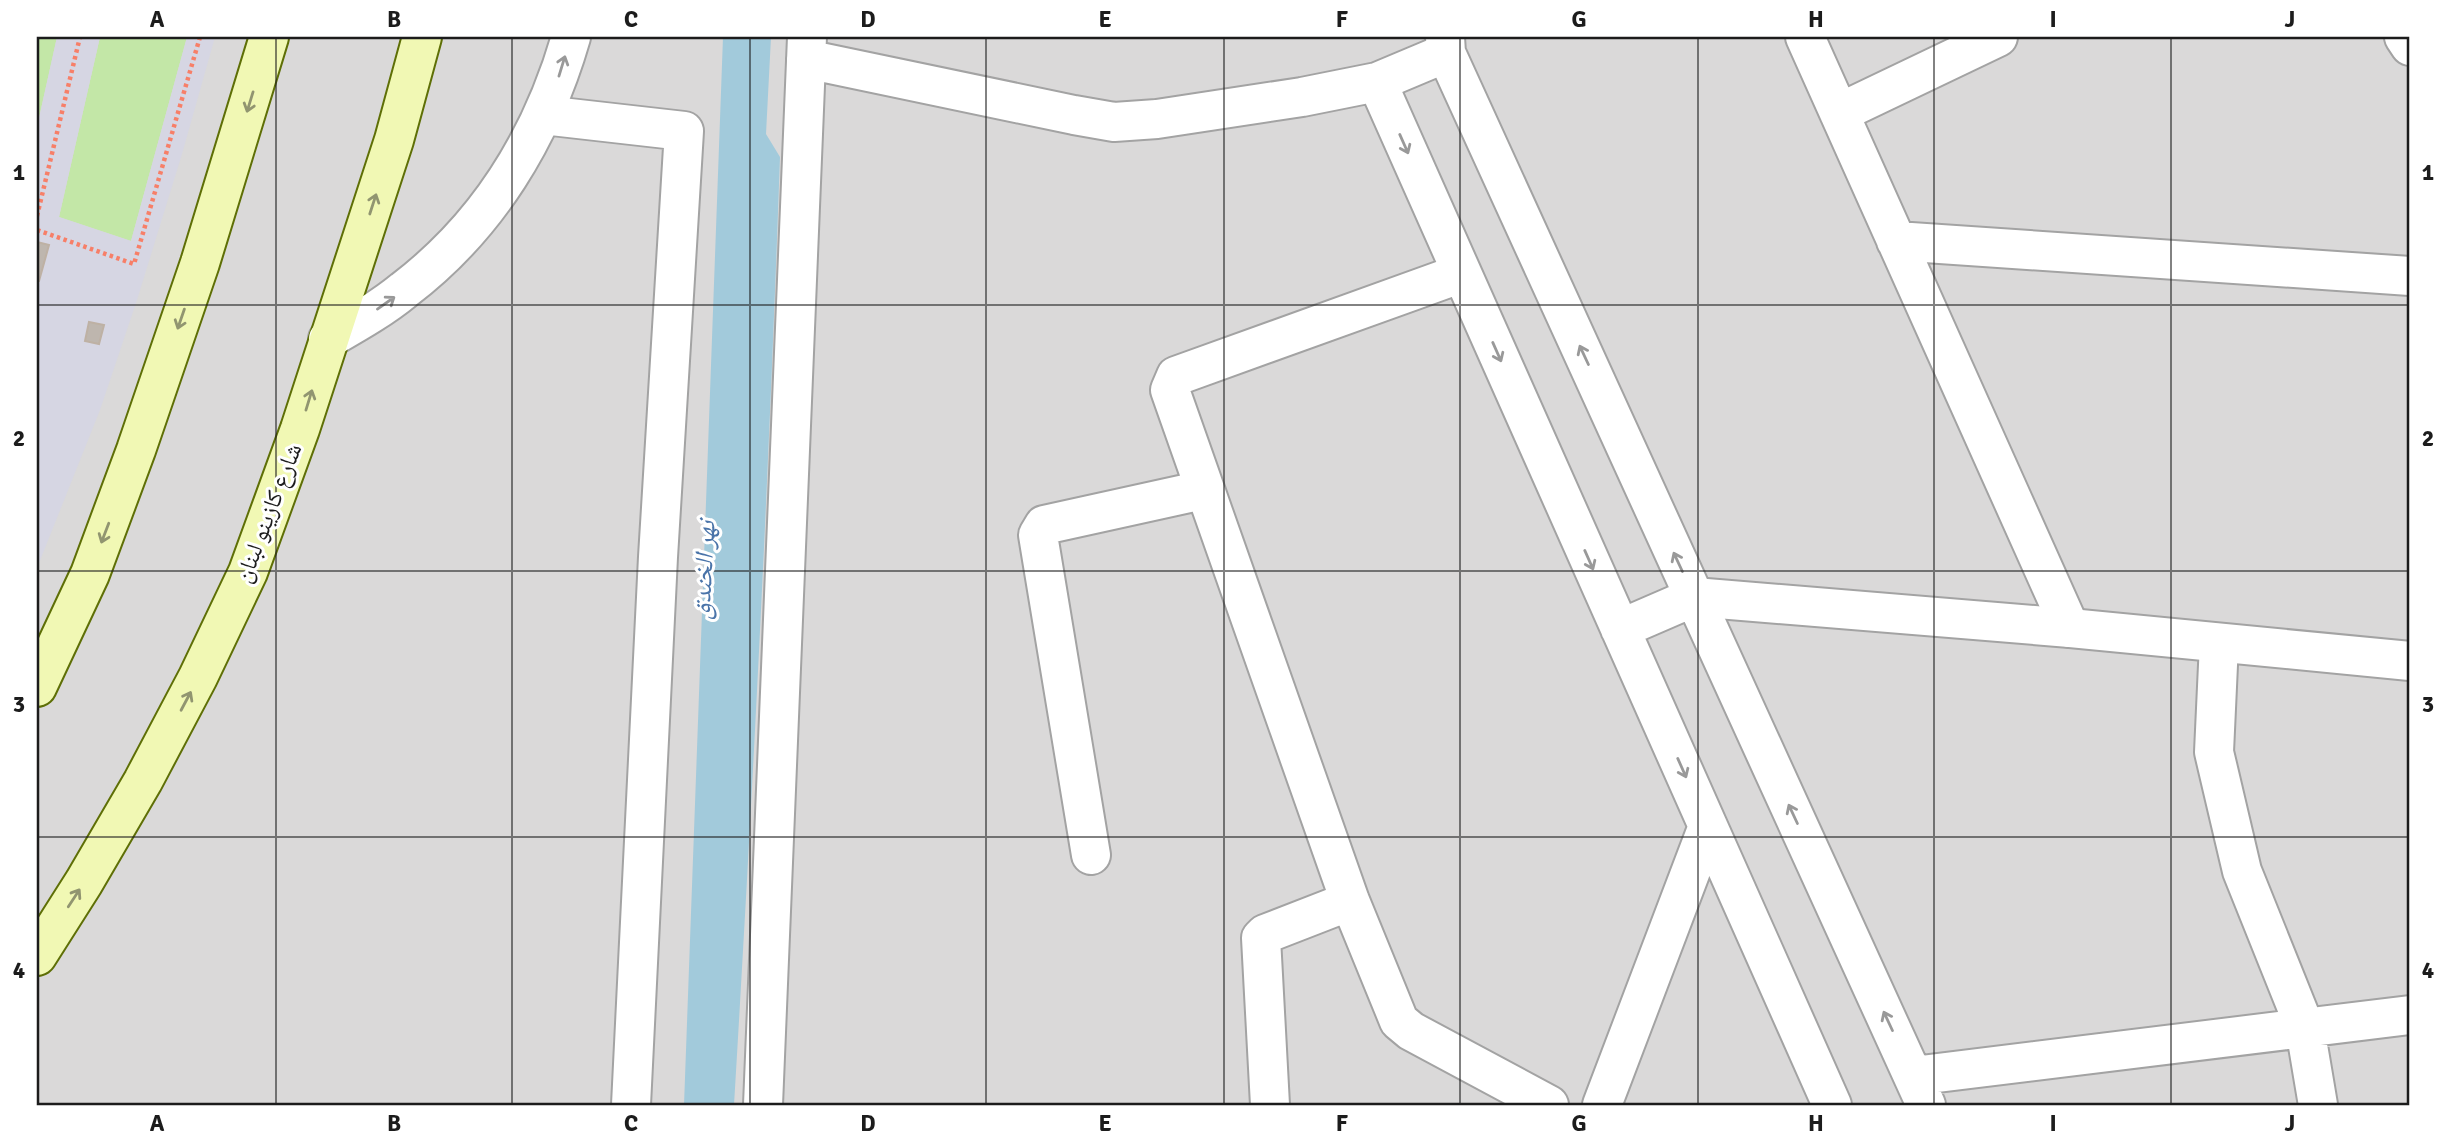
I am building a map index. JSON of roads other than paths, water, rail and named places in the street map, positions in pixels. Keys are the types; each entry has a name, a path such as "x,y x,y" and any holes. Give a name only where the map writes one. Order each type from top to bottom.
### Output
{"main road":[{"path":"37,687 90,574 136,450 200,263 269,37"},
{"name":"شارع كازينو لبنان","path":"37,956 144,781 248,572 300,429 394,139 422,37"}],"street":[{"path":"328,339 404,290 470,229 516,165 543,115 560,74 571,37"},
{"path":"1805,37 2070,628"},
{"path":"1839,113 1998,37"},
{"path":"2404,37 2410,46"},
{"path":"762,1105 807,48 1074,115 1114,122 1157,119 1302,97 1377,82 1446,45 1919,1090 2305,1028 2410,1015"},
{"path":"1377,82 1832,1105"},
{"path":"543,115 684,131 658,557 631,1105"},
{"path":"1896,241 2410,276"},
{"path":"1462,273 1176,376 1170,390 1350,901 1399,1021 1549,1105"},
{"path":"1091,855 1038,535 1044,525 1203,490"},
{"path":"1620,629 1694,597 2070,628 2410,661"},
{"path":"2220,643 2214,752 2242,871 2305,1028 2318,1105"},
{"path":"1602,1105 1707,826"},
{"path":"1270,1105 1262,938 1265,934 1350,901"},
{"path":"1616,1068 1633,1105"}],"water":[{"path":"723,37 771,37 766,134 780,157 760,631 734,1105 684,1105"}],"water label":[{"name":"نهر الخندق","path":"703,570"}]}
